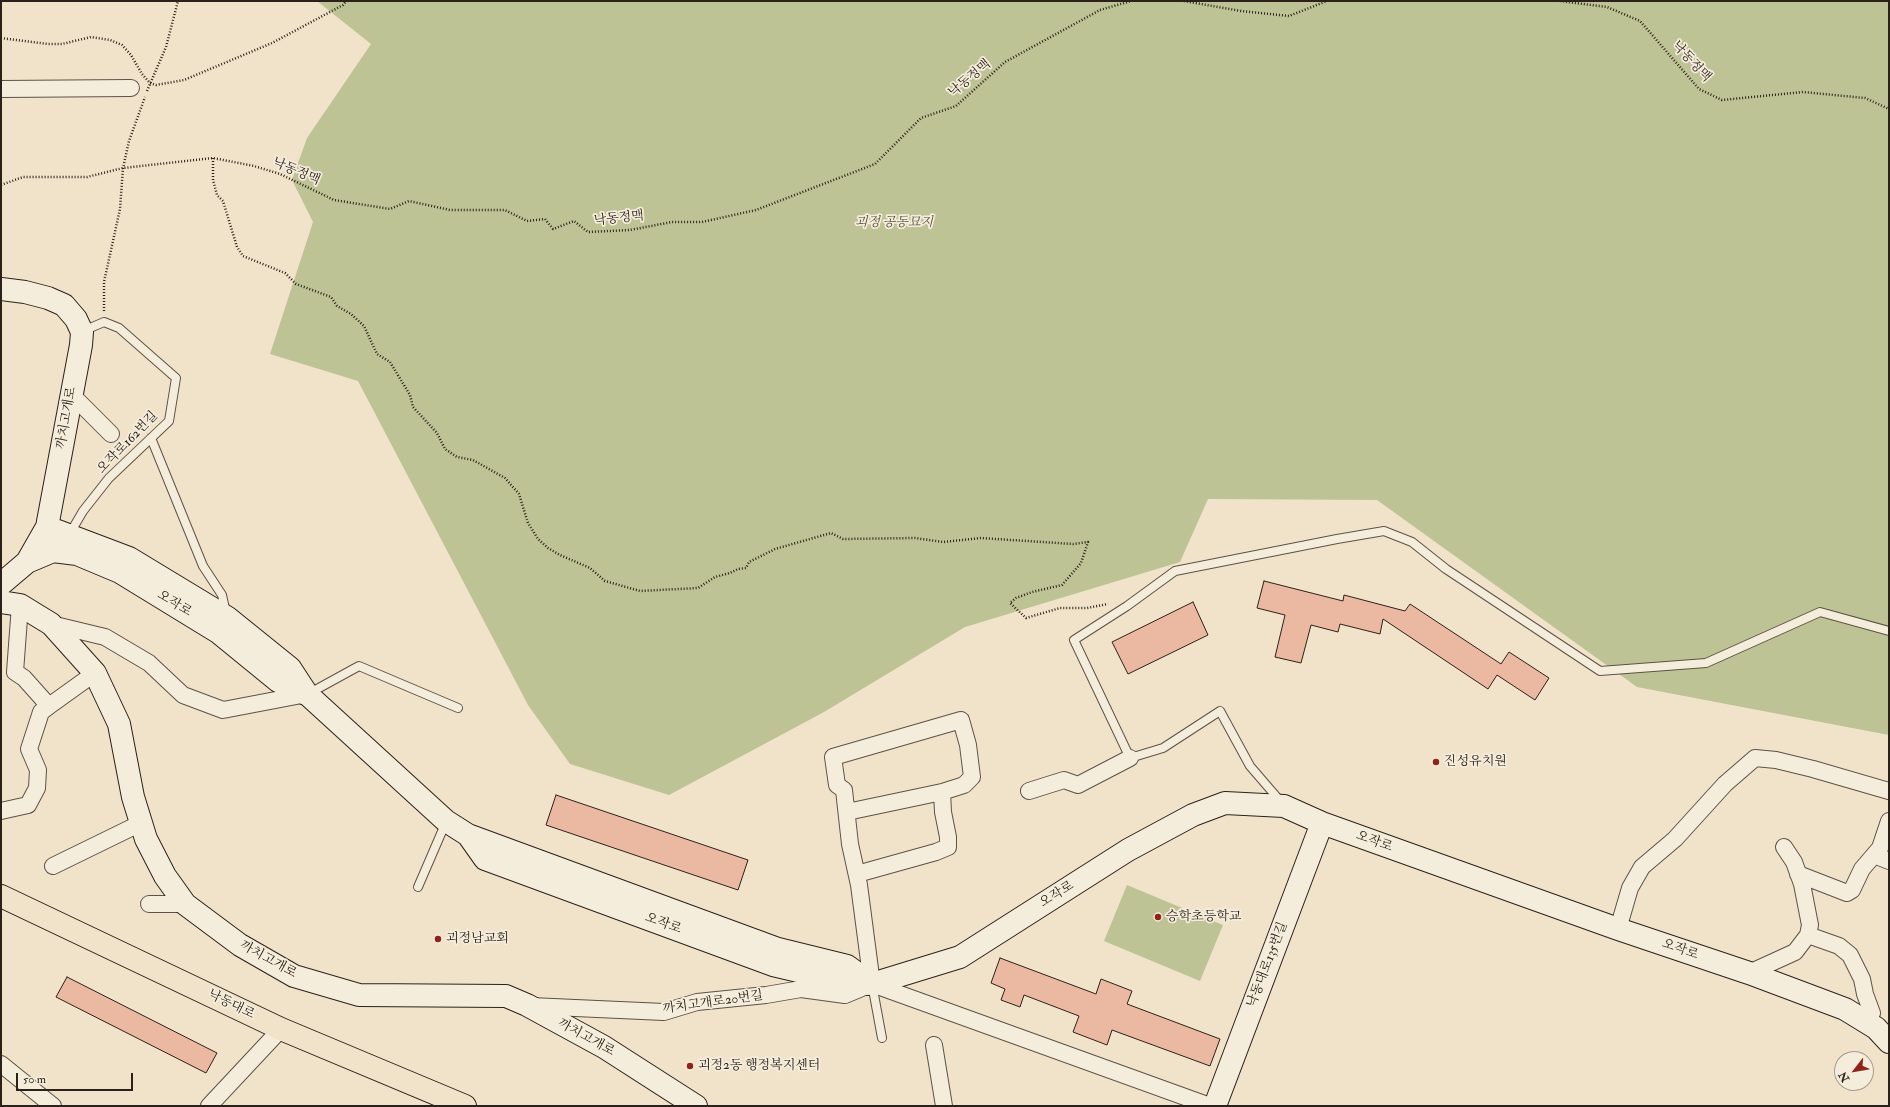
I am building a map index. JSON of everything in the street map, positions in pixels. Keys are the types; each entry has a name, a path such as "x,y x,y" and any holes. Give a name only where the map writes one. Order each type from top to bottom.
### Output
{"main road":[{"name":"낙동대로","path":"1,896 281,1029 465,1106"}],"street":[{"path":"1,84 130,84 1,89"},
{"path":"1,289 25,292 48,298 64,305 76,319 82,332"},
{"name":"까치고개로","path":"1,584 27,562 47,527 72,395 82,332"},
{"path":"72,395 111,434"},
{"name":"오작로","path":"47,527 129,558 228,618 290,668 308,694 446,821 468,835 778,949 847,966 872,984 960,957 1128,850 1193,815 1224,803 1284,806 1322,823 1618,929 1749,973 1845,1009 1876,1028 1889,1041"},
{"name":"오작로","path":"27,562 53,551 77,554 120,572 218,632 278,681 308,694"},
{"path":"11,604 15,672 24,678 49,706"},
{"name":"까치고개로","path":"11,604 52,624 105,637 149,662 183,695 223,710 308,694"},
{"name":"까치고개로","path":"52,624 95,673 119,724 133,797 146,839 165,876 185,904 240,945 294,976 359,995 506,996 604,1047 696,1106"},
{"path":"1,811 28,805 37,788 38,770 29,749 41,712 95,673"},
{"path":"847,812 942,792 964,785 972,777 968,745 961,720 833,756 837,785 844,790 850,844 857,874 872,984 1210,1106"},
{"path":"1029,791 1064,780 1078,785 1130,758"},
{"path":"1618,929 1630,888 1642,867 1675,839 1725,784 1755,758 1776,760 1814,769 1889,791"},
{"path":"857,874 936,852 948,847 942,792"},
{"path":"1798,874 1847,893 1852,890 1862,869 1882,858 1880,848 1889,821"},
{"path":"53,866 141,823"},
{"name":"낙동대로135번길","path":"1215,1106 1322,823"},
{"path":"1749,973 1794,952 1808,935 1810,925 1798,874 1794,862 1784,847"},
{"path":"149,904 185,904"},
{"path":"1808,935 1839,946 1850,955 1862,979 1865,994 1872,1013"},
{"name":"까치고개로20번길","path":"527,1006 664,1012 697,1002 766,996 801,989 845,995 872,984"},
{"path":"209,1106 281,1029"},
{"path":"934,1045 944,1106"},
{"path":"1,1064 53,1106"}],"lane":[{"path":"82,332 104,322"},
{"name":"오작로162번길","path":"69,535 83,511 109,478 169,421 176,378 119,328 104,322"},
{"path":"151,438 203,566 222,595 228,618"},
{"path":"1284,806 1250,766 1220,711 1162,748 1130,758 1074,640 1127,606 1175,571 1345,537 1384,531 1412,542 1446,569 1600,671 1706,663 1820,612 1889,631"},
{"path":"308,694 359,666 458,708"},
{"path":"418,887 446,821"},
{"path":"872,984 882,1038"}],"path":[{"path":"104,322 104,282 120,209 123,168 129,141 150,83 166,47 178,1"},
{"path":"1,38 48,44 62,44 91,37 110,40 122,44 150,83 156,85 184,80 272,44 343,5 346,1"},
{"name":"낙동정맥","path":"1,185 23,178 88,177 123,168 213,158 254,166 280,174 334,200 390,209 409,201 450,210 505,210 527,222 545,219 553,229 574,221 588,232 630,230 672,222 702,222 756,210 875,164 921,118 956,106 1005,62 1100,10 1131,1"},
{"path":"1184,1 1241,12 1289,16 1327,1"},
{"name":"낙동정맥","path":"1560,1 1607,7 1640,21 1699,89 1722,100 1803,92 1865,98 1889,109"},
{"path":"213,158 213,180 217,195 223,201 236,247 243,256 285,274 296,284 331,297 337,306 351,314 364,326 377,354 390,362 410,395 413,407 437,433 445,449 457,457 474,460 505,478 519,494 528,523 538,539 548,548 560,555 590,568 605,581 640,591 698,588 715,577 730,574 738,569 746,568 749,562 775,549 831,533 843,539 915,538 943,542 981,538 1072,544 1088,542 1081,563 1062,585 1032,592 1016,598 1010,603 1026,618 1060,608 1087,608 1109,604"}],"green space":[{"name":"괴정 공동묘지","path":"317,1 1889,1 1889,735 1637,687 1377,500 1208,499 1180,562 965,627 824,712 669,795 570,764 528,705 358,381 270,354 313,222 292,180 307,138 371,44"},
{"path":"1127,885 1223,925 1200,981 1104,941"}],"building":[{"path":"1264,581 1343,601 1344,595 1405,611 1410,604 1501,664 1509,652 1549,678 1535,700 1497,675 1488,689 1383,619 1380,634 1340,624 1338,632 1311,625 1301,663 1275,657 1285,615 1257,608"},
{"path":"1193,602 1208,635 1128,674 1112,642"},
{"path":"556,795 748,860 738,890 546,825"},
{"path":"1000,958 1096,994 1101,979 1132,991 1127,1004 1220,1039 1210,1066 1112,1030 1107,1045 1073,1032 1079,1016 1024,995 1020,1007 1001,1000 1005,989 991,983"},
{"path":"67,977 217,1053 206,1073 56,997"}],"place":[{"name":"진성유치원","path":"1436,762"},
{"name":"승학초등학교","path":"1158,917"},
{"name":"괴정남교회","path":"438,939"},
{"name":"괴정2동 행정복지센터","path":"690,1066"}]}
